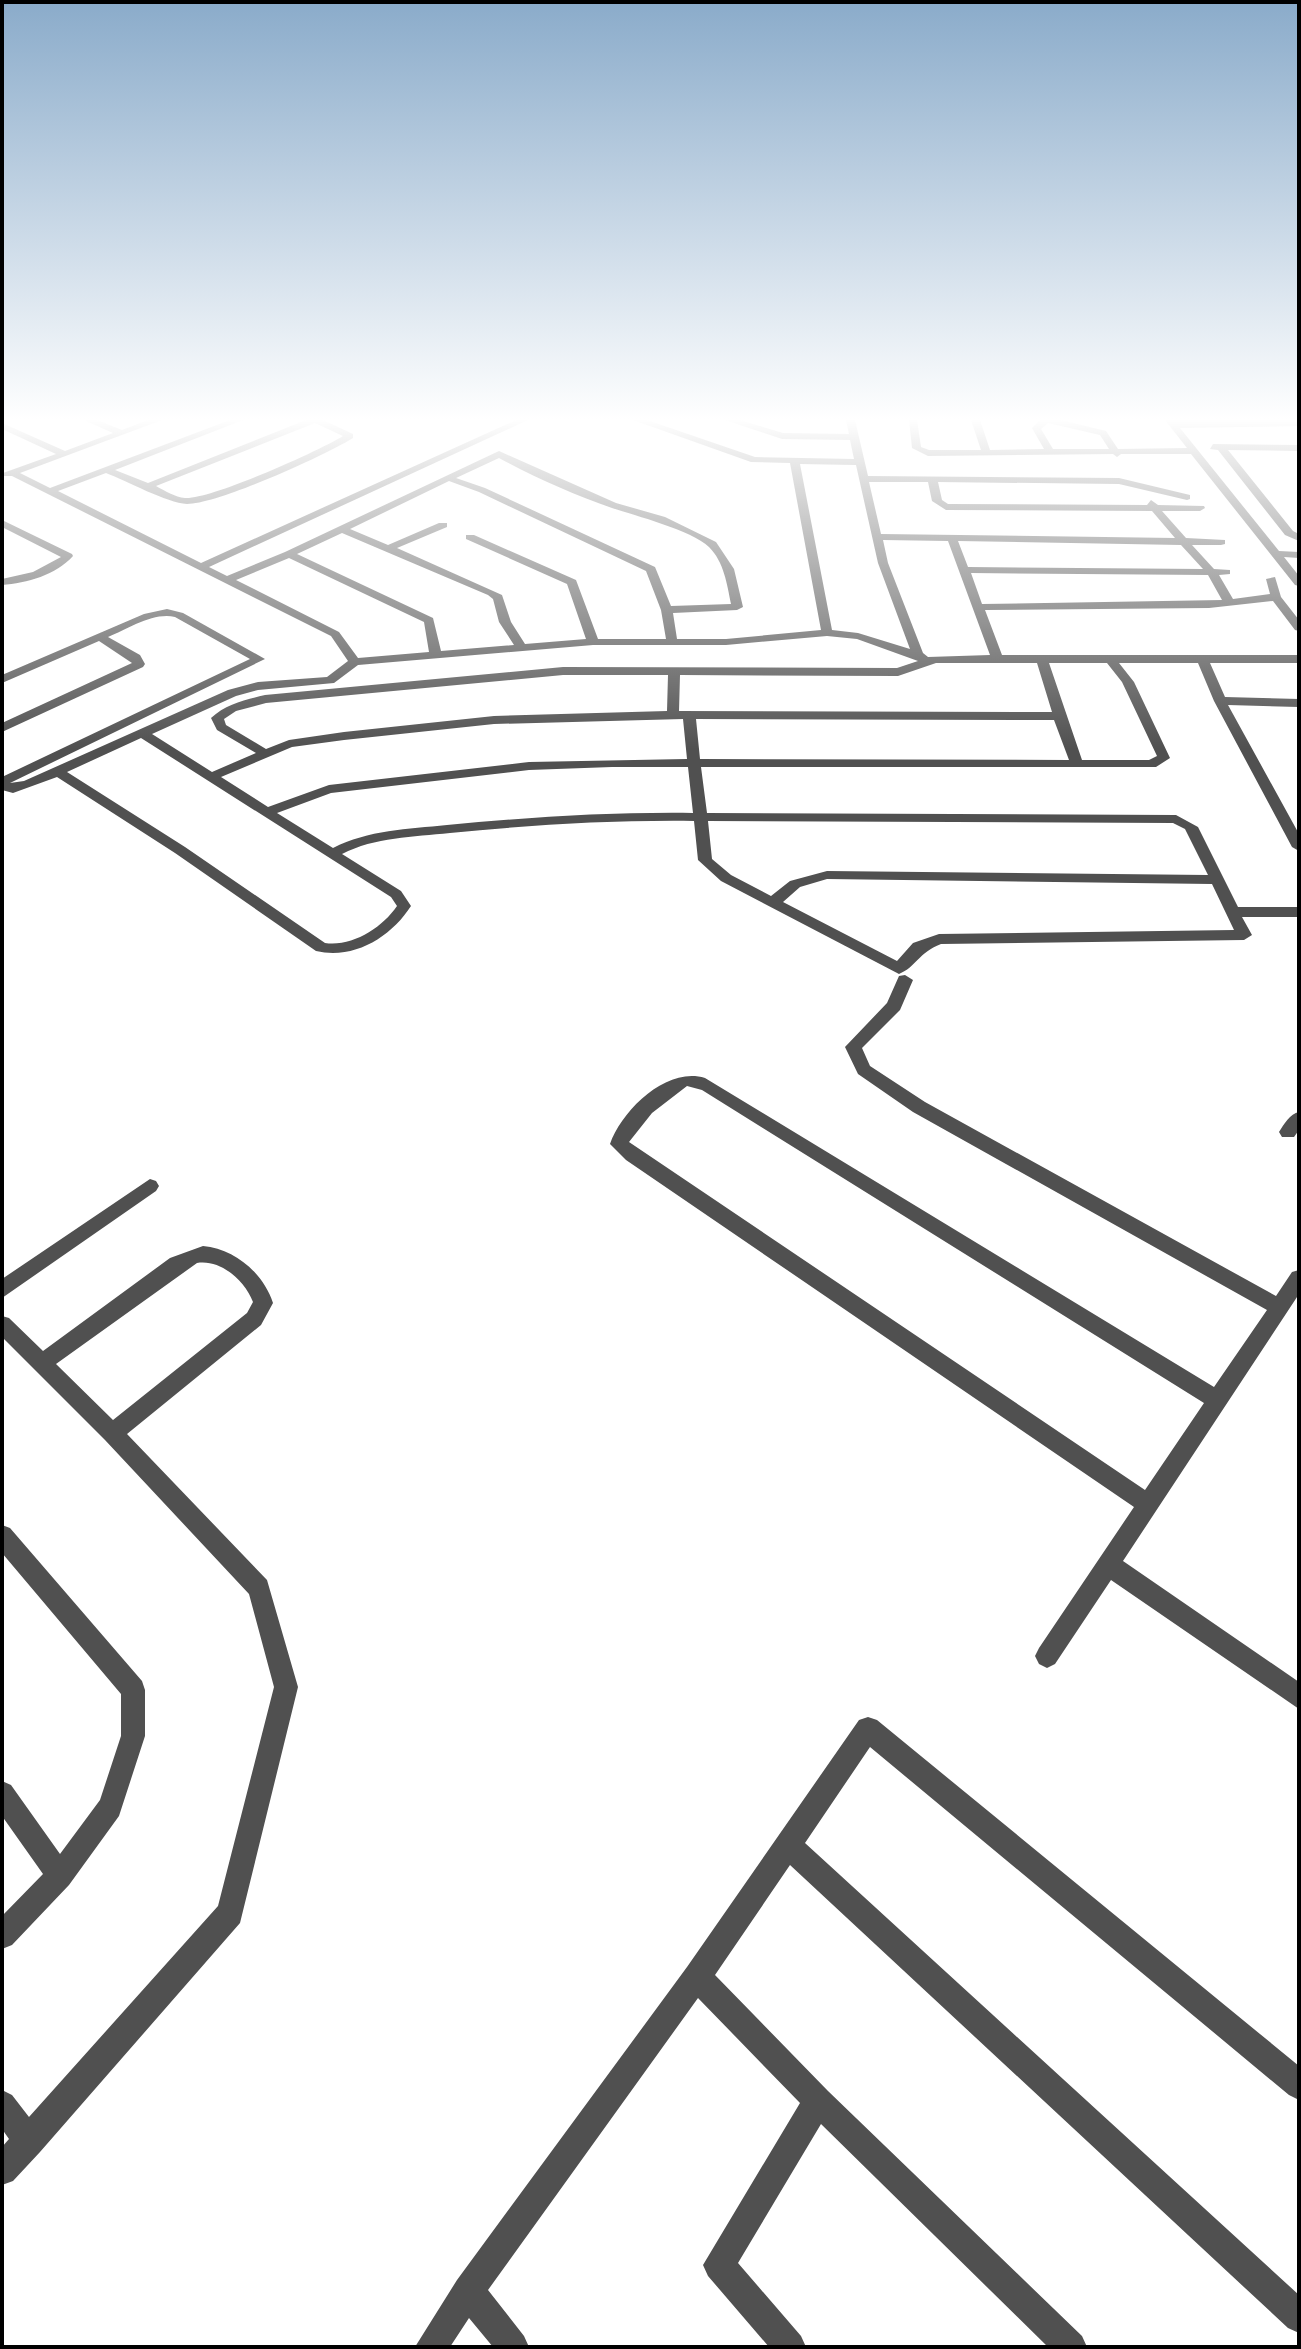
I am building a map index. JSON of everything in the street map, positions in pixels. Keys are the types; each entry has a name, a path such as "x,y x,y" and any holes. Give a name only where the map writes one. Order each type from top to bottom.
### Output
{"street":[{"path":"2,582 11,582 45,570 68,556 15,530"},
{"path":"126,530 335,634 355,662"},
{"path":"200,567 282,530"},
{"path":"229,579 341,530"},
{"path":"344,530 498,597 505,622 521,647"},
{"path":"389,548 432,530"},
{"path":"560,530 628,556 651,569 667,610 672,643"},
{"path":"667,610 737,607 729,569 712,544 683,530"},
{"path":"808,530 827,633"},
{"path":"875,530 883,563 921,658"},
{"path":"1172,530 1211,572 1230,603"},
{"path":"1256,530 1299,583"},
{"path":"470,537 572,582 593,642"},
{"path":"877,537 1221,542"},
{"path":"952,538 997,658"},
{"path":"289,554 429,620 435,653"},
{"path":"1276,554 1299,555"},
{"path":"963,570 1226,572"},
{"path":"1271,579 1276,597 1299,628"},
{"path":"976,607 1230,603 1276,597"},
{"path":"2,679 148,616 167,612 179,615 259,659 2,784"},
{"path":"2,784 13,789 240,690 330,680 355,662 435,653 593,642 726,642 827,633 858,636 921,658 1299,659"},
{"path":"2,728 139,664 136,657 99,637"},
{"path":"1202,657 1220,701 1299,847"},
{"path":"264,753 221,727 217,718 232,708 265,699 563,671 898,672 921,658"},
{"path":"1042,658 1077,764"},
{"path":"266,812 329,789 529,766 612,763 1151,764 1164,758 1128,682 1110,658"},
{"path":"673,715 674,670"},
{"path":"1220,701 1299,703"},
{"path":"211,777 264,753 298,742 450,723 673,715 1059,716"},
{"path":"333,853 365,839 584,816 698,817 1176,819 1191,827 1244,935 939,939 918,947 899,969 726,878 705,860 698,817 689,715"},
{"path":"57,771 180,850 321,947 332,950 365,939 401,913 404,906 396,894 140,732"},
{"path":"772,903 795,884 827,875 1215,880"},
{"path":"1233,912 1299,912"},
{"path":"905,980 894,1006 853,1047 864,1070 919,1107 1278,1307"},
{"path":"1148,1504 632,1155 619,1144 623,1131 679,1082 696,1081 708,1086 1217,1400"},
{"path":"2,1290 150,1186"},
{"path":"41,1364 177,1264 203,1253 221,1257 257,1287 263,1303 254,1319 112,1433"},
{"path":"1047,1656 1299,1278"},
{"path":"2,1324 112,1433 259,1588 286,1687 230,1913 2,2170"},
{"path":"2,1536 133,1690 133,1736 110,1807 60,1876 2,1935"},
{"path":"1108,1564 1299,1697"},
{"path":"431,2347 468,2291 697,1977 868,1729 1299,2085"},
{"path":"2,1794 60,1876"},
{"path":"788,1845 1299,2317"},
{"path":"697,1977 818,2101 1071,2347"},
{"path":"790,2347 719,2265 818,2101"},
{"path":"2,2105 29,2141"},
{"path":"468,2291 513,2347"}]}
